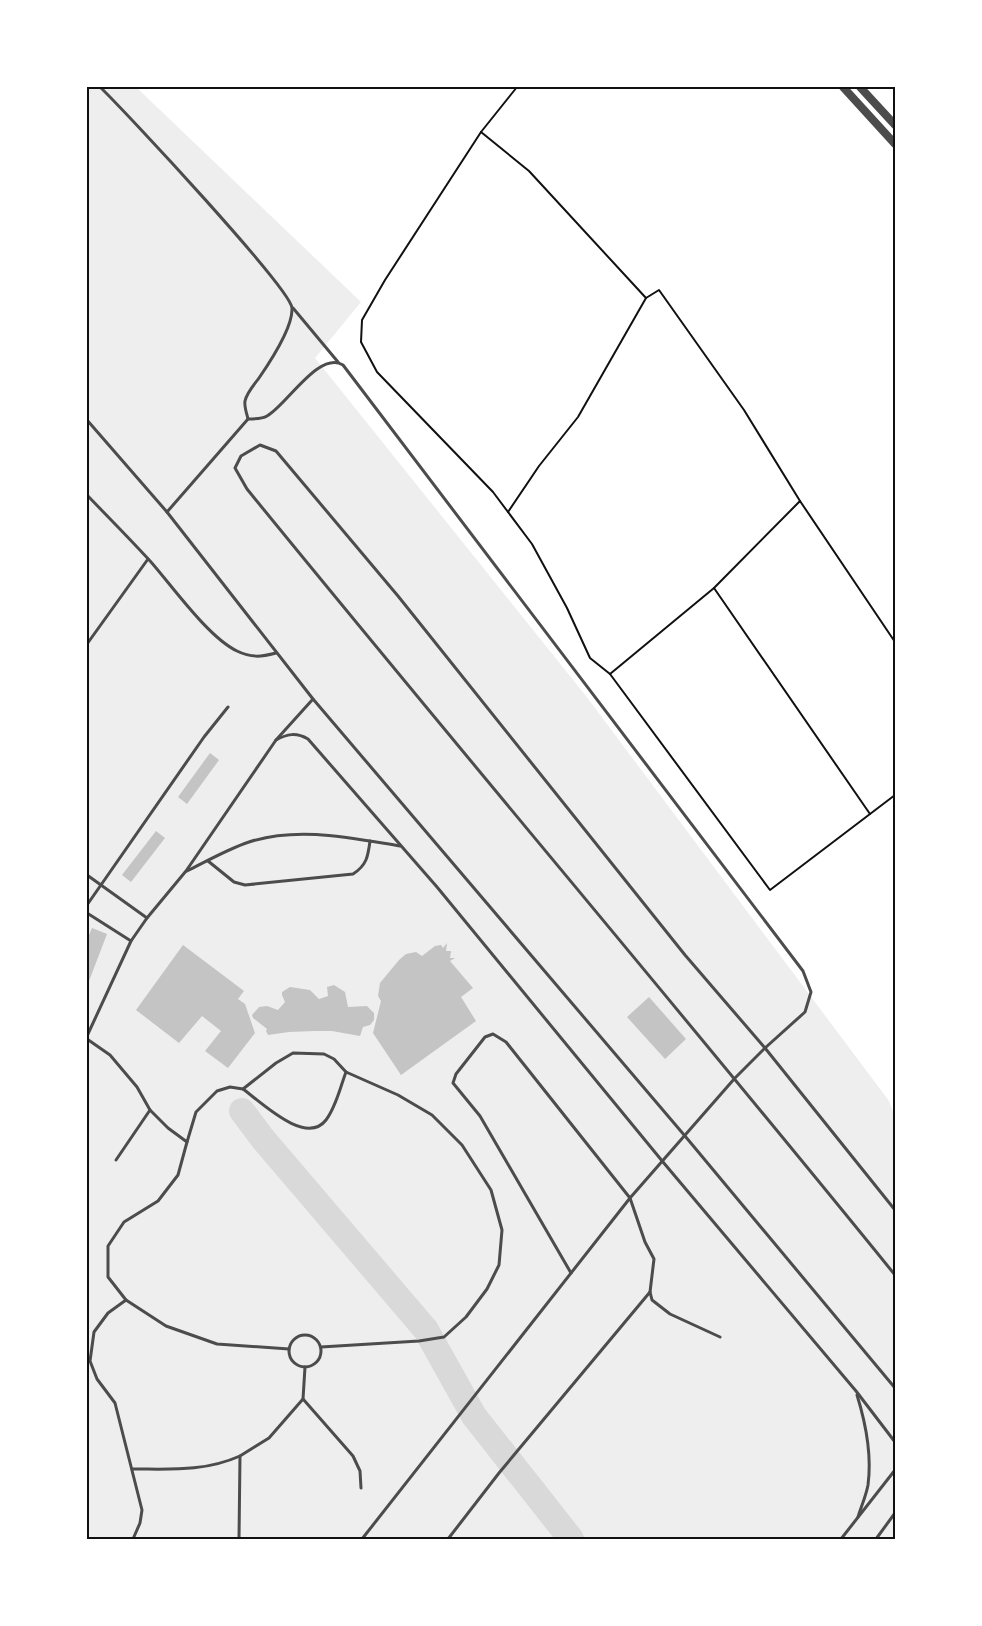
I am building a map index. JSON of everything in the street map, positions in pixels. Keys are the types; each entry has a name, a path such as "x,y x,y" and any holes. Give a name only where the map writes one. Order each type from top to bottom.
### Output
{"street":[{"path":"843,87 895,144"},
{"path":"860,87 895,125"}],"lane":[{"path":"100,87 255,255 285,293 292,307 343,365 803,970 811,992 805,1012 735,1078 630,1198 362,1539"},
{"path":"248,419 245,403 250,389 283,338 290,322 292,307"},
{"path":"167,512 248,419 267,416 306,379 330,362 338,362"},
{"path":"87,420 167,512 313,699 685,1136 895,1388"},
{"path":"895,1210 765,1048 685,955 398,596 276,451 260,445 241,456 235,468 247,489 735,1078 895,1275"},
{"path":"87,495 148,559 215,636 234,650 251,657 264,657 276,653"},
{"path":"87,644 148,559"},
{"path":"187,1142 168,1128 150,1110 137,1087 118,1064 87,1037 131,941 186,871 276,741 313,699"},
{"path":"87,905 204,737 228,707"},
{"path":"276,741 288,734 302,735 308,739 437,887 663,1162 856,1391 895,1442"},
{"path":"186,871 249,842 290,834 402,846"},
{"path":"208,860 234,882 245,885 353,874 361,869 368,860 370,841"},
{"path":"87,875 147,918"},
{"path":"87,913 131,941"},
{"path":"571,1273 480,1116 453,1083 456,1074 485,1037 493,1034 506,1042 630,1198 645,1242 654,1259 650,1293 652,1300 670,1314 720,1337"},
{"path":"243,1089 276,1063 293,1053 324,1054 334,1059 346,1072 398,1095 432,1115 462,1145 491,1190 502,1230 499,1265 487,1289 466,1317 444,1337 419,1341 321,1347"},
{"path":"289,1349 217,1344 166,1326 126,1300 108,1277 108,1246 124,1222 158,1200 178,1175 196,1112 218,1091 230,1087 243,1089 290,1122 301,1128 314,1129 331,1113 346,1072"},
{"path":"116,1160 150,1110"},
{"path":"448,1539 499,1473 650,1293"},
{"path":"126,1300 108,1313 94,1332 90,1361 97,1379 115,1403 142,1510 140,1523 133,1539"},
{"path":"304,1334 312,1335 321,1347 321,1357 314,1365 304,1367 296,1364 290,1358 289,1349 291,1342 297,1337 304,1334"},
{"path":"132,1469 186,1469 220,1465 240,1456 269,1438 303,1399 304,1367"},
{"path":"856,1391 865,1420 869,1455 868,1485 858,1517"},
{"path":"303,1399 353,1456 360,1471 361,1488"},
{"path":"239,1539 240,1456"},
{"path":"841,1539 895,1470"},
{"path":"876,1539 895,1513"}],"path":[{"path":"517,87 481,132 385,280 362,320 361,342 377,372 493,492 537,553 567,608 590,658 610,674 770,890 895,795"},
{"path":"481,132 529,171 646,298"},
{"path":"508,512 539,466 578,417 646,298 659,290 744,410 800,501 895,642"},
{"path":"610,674 714,588 800,501"},
{"path":"714,588 870,814"}],"shaded area":[{"path":"87,87 136,87 361,302 315,358 586,696 889,1101 895,1117 895,1539 87,1539"}],"building":[{"path":"210,753 219,760 187,804 178,797"},
{"path":"156,831 165,838 131,882 122,875"},
{"path":"92,928 107,934 89,981 87,980 87,940"},
{"path":"447,943 446,951 451,951 450,958 455,958 450,961 473,988 461,997 476,1021 401,1075 373,1033 381,1001 378,996 380,983 406,954 416,952 422,956 435,946 441,945 443,948"},
{"path":"183,945 244,991 238,999 245,1004 255,1033 228,1068 205,1051 221,1031 202,1016 179,1043 136,1010"},
{"path":"334,985 345,992 348,1007 367,1006 374,1013 374,1020 370,1025 363,1027 360,1036 332,1031 268,1035 267,1029 253,1018 252,1015 259,1007 267,1006 278,1010 285,1002 282,992 290,987 310,990 319,999 328,996 327,987"},
{"path":"649,997 686,1039 665,1059 627,1017"}],"waterway":[{"path":"242,1111 263,1139 426,1330 474,1416 571,1539"}]}
